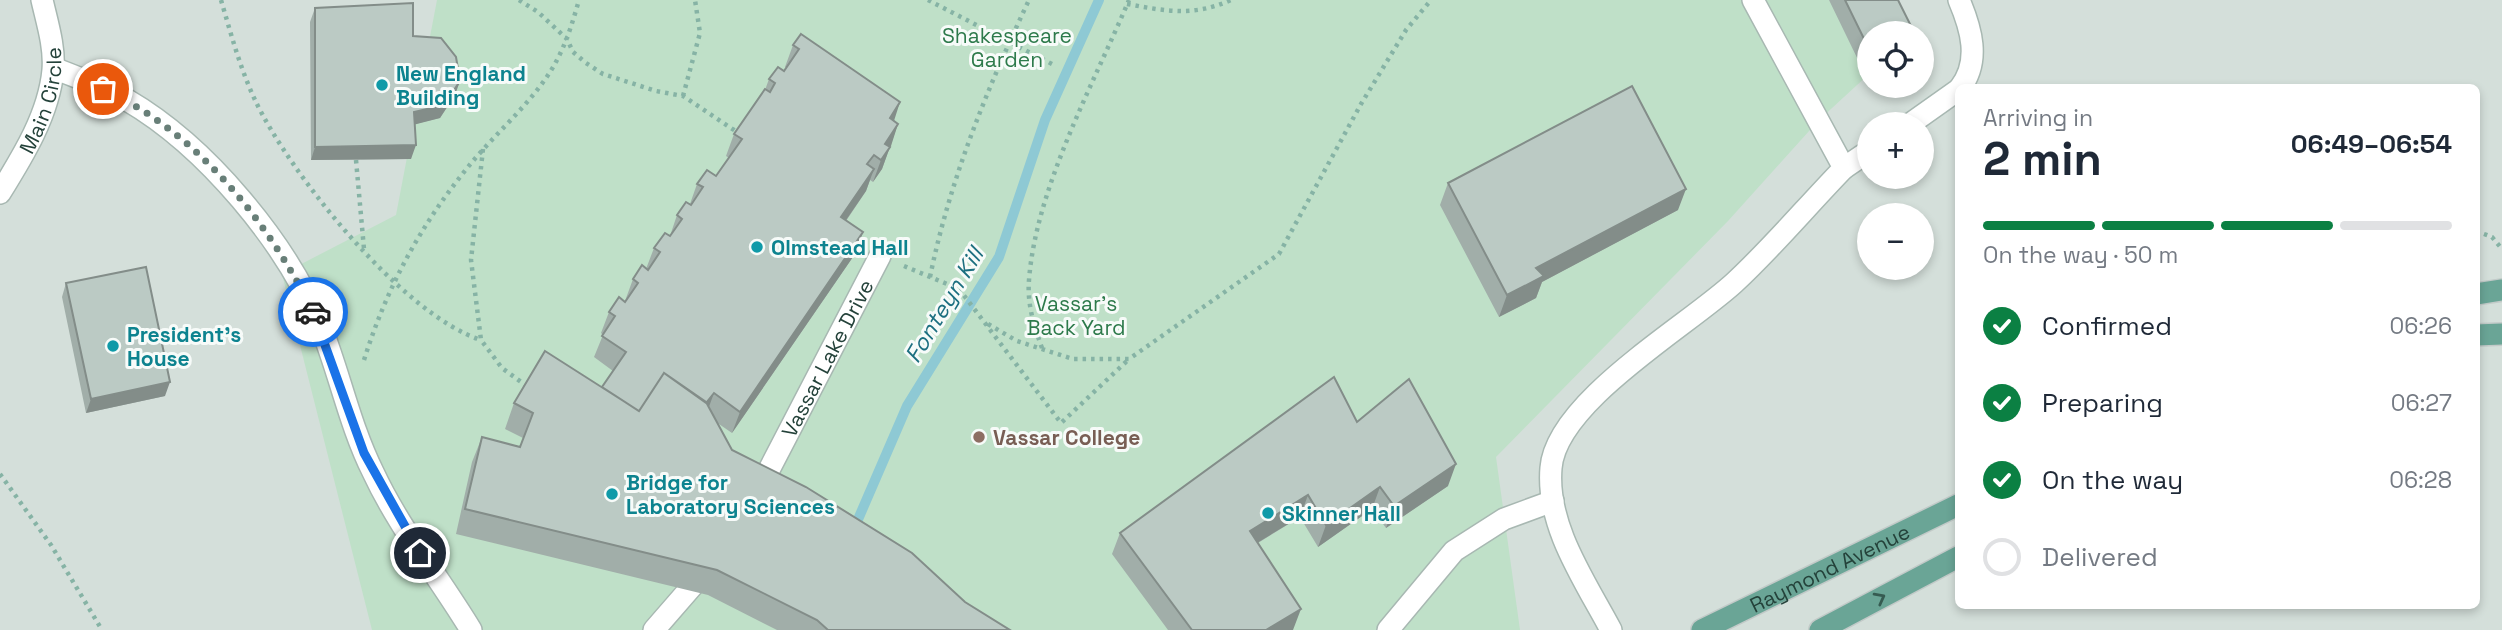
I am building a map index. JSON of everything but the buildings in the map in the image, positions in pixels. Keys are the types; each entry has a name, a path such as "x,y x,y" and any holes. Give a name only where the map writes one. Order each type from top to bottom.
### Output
{"main road":[{"path":"2480,293 2502,290"},
{"path":"2480,335 2502,334"},
{"name":"Raymond Avenue","path":"1702,630 1955,506"},
{"path":"1820,630 1955,559"}],"lane":[{"name":"Main Circle","path":"0,193 27,149 48,97 54,68 42,0"},
{"path":"1753,0 1844,168"},
{"path":"1959,0 1967,19 1973,50 1968,77 1963,84"},
{"path":"54,68 127,100 202,157 275,243 320,326 355,432 374,475 411,539 471,630"},
{"path":"1927,112 1955,92"},
{"path":"1611,630 1575,562 1553,501 1552,460 1572,419 1601,390 1734,283 1844,168 1857,159"},
{"name":"Vassar Lake Drive","path":"748,512 880,256"},
{"path":"1388,630 1454,551 1504,519 1553,501"},
{"path":"654,630 719,555"}],"path":[{"path":"220,0 243,72 274,134 310,189 393,280 460,333 481,340"},
{"path":"519,0 538,12 567,39 573,52 603,74 656,92 683,96 741,134"},
{"path":"363,364 393,280 436,208 483,149 542,84 567,39 579,0"},
{"path":"683,96 700,33 695,0"},
{"path":"928,0 1052,64"},
{"path":"930,277 941,223 986,90 1029,0"},
{"path":"1042,349 1031,315 1028,281 1045,197 1128,2 1177,13 1213,8 1231,0"},
{"path":"880,256 959,289 1060,423 1129,359 1279,254 1361,104 1406,30 1431,0"},
{"path":"483,149 471,260 481,340 502,368 529,388"},
{"path":"356,159 364,251"},
{"path":"2480,232 2492,237 2502,249"},
{"path":"988,324 1017,341 1073,359 1129,359"},
{"path":"0,474 51,545 102,630"}],"shaded area":[{"name":"Vassar's Back Yard","path":"0,0 2502,0 2502,630 0,630"}],"green space":[{"name":"Vassar's Back Yard","path":"437,0 1851,0 1859,21 1857,21 1857,85 1819,120 1728,221 1496,457 1520,630 372,630 282,274 396,215"}],"waterway":[{"name":"Fonteyn Kill","path":"853,531 907,406 999,257 1045,120 1099,0"}],"way so far":[{"path":"103,89 127,100 202,157 275,243 313,312"}],"place":[{"name":"New England Building","path":"382,85"},
{"name":"Olmstead Hall","path":"757,247"},
{"name":"President's House","path":"113,346"},
{"name":"Vassar College","path":"979,437"},
{"name":"Bridge for Laboratory Sciences","path":"612,494"},
{"name":"Skinner Hall","path":"1268,513"}],"route":[{"path":"313,312 364,453 420,553"}],"park label":[{"name":"Shakespeare Garden","path":"1007,47"}]}
